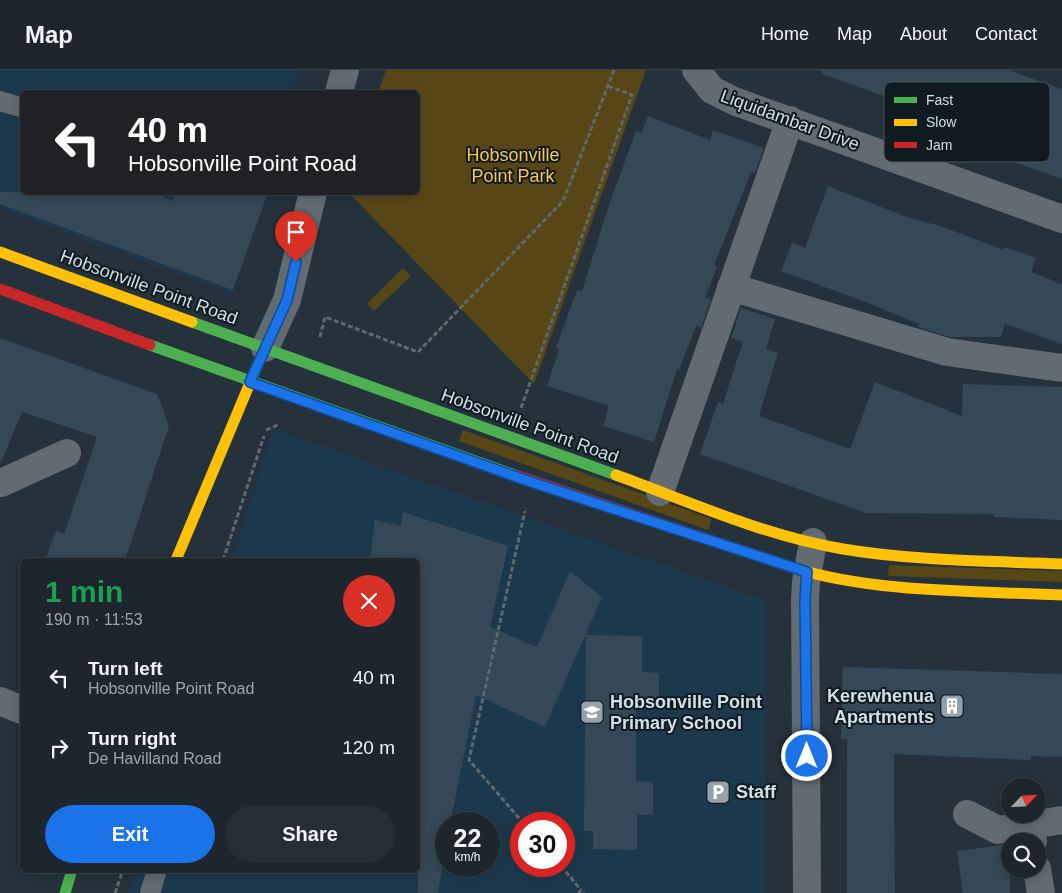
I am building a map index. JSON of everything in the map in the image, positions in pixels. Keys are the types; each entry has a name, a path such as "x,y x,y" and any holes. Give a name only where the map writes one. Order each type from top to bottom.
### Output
{"street":[{"path":"340,90 345,70"},
{"name":"Liquidambar Drive","path":"696,70 712,90 884,154"},
{"path":"660,492 790,120"},
{"name":"Liquidambar Drive","path":"905,162 1062,219"},
{"path":"177,558 250,382 287,300 312,195"},
{"name":"Hobsonville Point Road","path":"0,252 753,525 842,549 912,557 1062,564"},
{"path":"731,287 947,352 1062,368"},
{"path":"0,289 250,382 531,482 807,572 891,586 1062,595"},
{"path":"0,484 67,453"},
{"path":"807,893 805,599 807,572 813,542"},
{"path":"0,702 20,709"},
{"path":"967,814 998,830 1031,833 1062,820"},
{"path":"65,893 71,873"},
{"path":"1038,878 1041,893"}],"lane":[{"path":"0,101 20,107"},
{"path":"150,893 156,873"}],"path":[{"path":"319,340 326,317 418,352 563,201 614,70"},
{"path":"521,408 632,95 608,86"},
{"path":"224,558 266,429 281,424"},
{"path":"514,812 469,760 526,504"},
{"path":"116,893 122,873"},
{"path":"569,877 581,892"}],"shaded area":[{"path":"0,70 299,70 293,90 20,90 20,195 260,195 230,292 0,208"},
{"name":"Hobsonville Point Primary School","path":"273,429 766,601 765,893 128,893 135,873 420,873 420,558 233,558"}],"green space":[{"name":"Hobsonville Point Park","path":"386,70 646,70 534,384 351,195 420,195 420,90 379,90"},
{"path":"403,268 411,276 374,311 367,304"},
{"path":"463,430 712,519 708,530 459,441"},
{"path":"889,565 1062,571 1062,582 888,576"}],"building":[{"path":"822,70 1007,70 1042,82 884,82 884,96 822,74"},
{"path":"1050,85 1062,89 1062,179 1014,162 1050,162"},
{"path":"648,116 710,140 713,130 764,148 755,173 751,172 714,266 717,267 705,298 711,299 701,328 696,326 679,370 677,369 654,442 603,426 609,406 547,386 559,349 556,348 577,290 582,291 609,205 636,131 641,133"},
{"path":"828,186 904,216 943,227 1004,250 1004,247 1036,258 1031,272 1062,284 1062,344 1005,324 1001,337 950,337 918,327 919,324 863,301 781,271 792,243 805,248"},
{"path":"0,192 20,192 20,195 160,195 173,201 175,195 267,195 233,290 0,204"},
{"path":"741,308 775,319 766,349 731,338"},
{"path":"0,338 157,394 169,426 126,558 46,558 56,531 64,534 97,437 22,412 0,464"},
{"path":"743,341 778,353 759,416 850,449 875,382 962,416 963,384 1062,387 1062,520 993,517 994,514 866,513 700,454 718,402 723,404"},
{"path":"403,512 508,546 490,627 537,647 570,571 602,597 545,727 476,695 452,812 435,812 435,877 441,877 438,893 418,893 418,873 420,873 420,558 370,558 375,520 401,526"},
{"path":"586,635 642,636 642,672 659,673 659,707 636,707 636,781 653,782 653,815 637,815 637,850 593,849 593,831 584,831"},
{"name":"Kerewhenua Apartments","path":"843,667 1062,674 1062,757 1031,756 1031,760 894,754 895,893 847,893 847,739 841,739"},
{"path":"1001,845 1001,878 1010,878 1010,893 963,893 957,851"}],"traffic: fast":[{"path":"192,322 616,475"},
{"path":"150,345 515,475"},
{"path":"65,893 71,873"}],"traffic: slow":[{"path":"0,252 192,322"},
{"path":"177,558 257,366"},
{"path":"616,475 756,527 785,536 843,549 897,556 952,560 1062,564"},
{"path":"791,567 822,576 889,586 1062,595"}],"traffic: jam":[{"path":"0,289 150,345"},
{"path":"515,475 791,567"}],"place":[{"name":"Kerewhenua Apartments","path":"952,706"},
{"name":"Hobsonville Point Primary School","path":"592,712"},
{"name":"Staff","path":"718,792"}],"route":[{"path":"296,262 287,300 250,382 309,401 531,482 807,572 805,599 807,756"}]}
